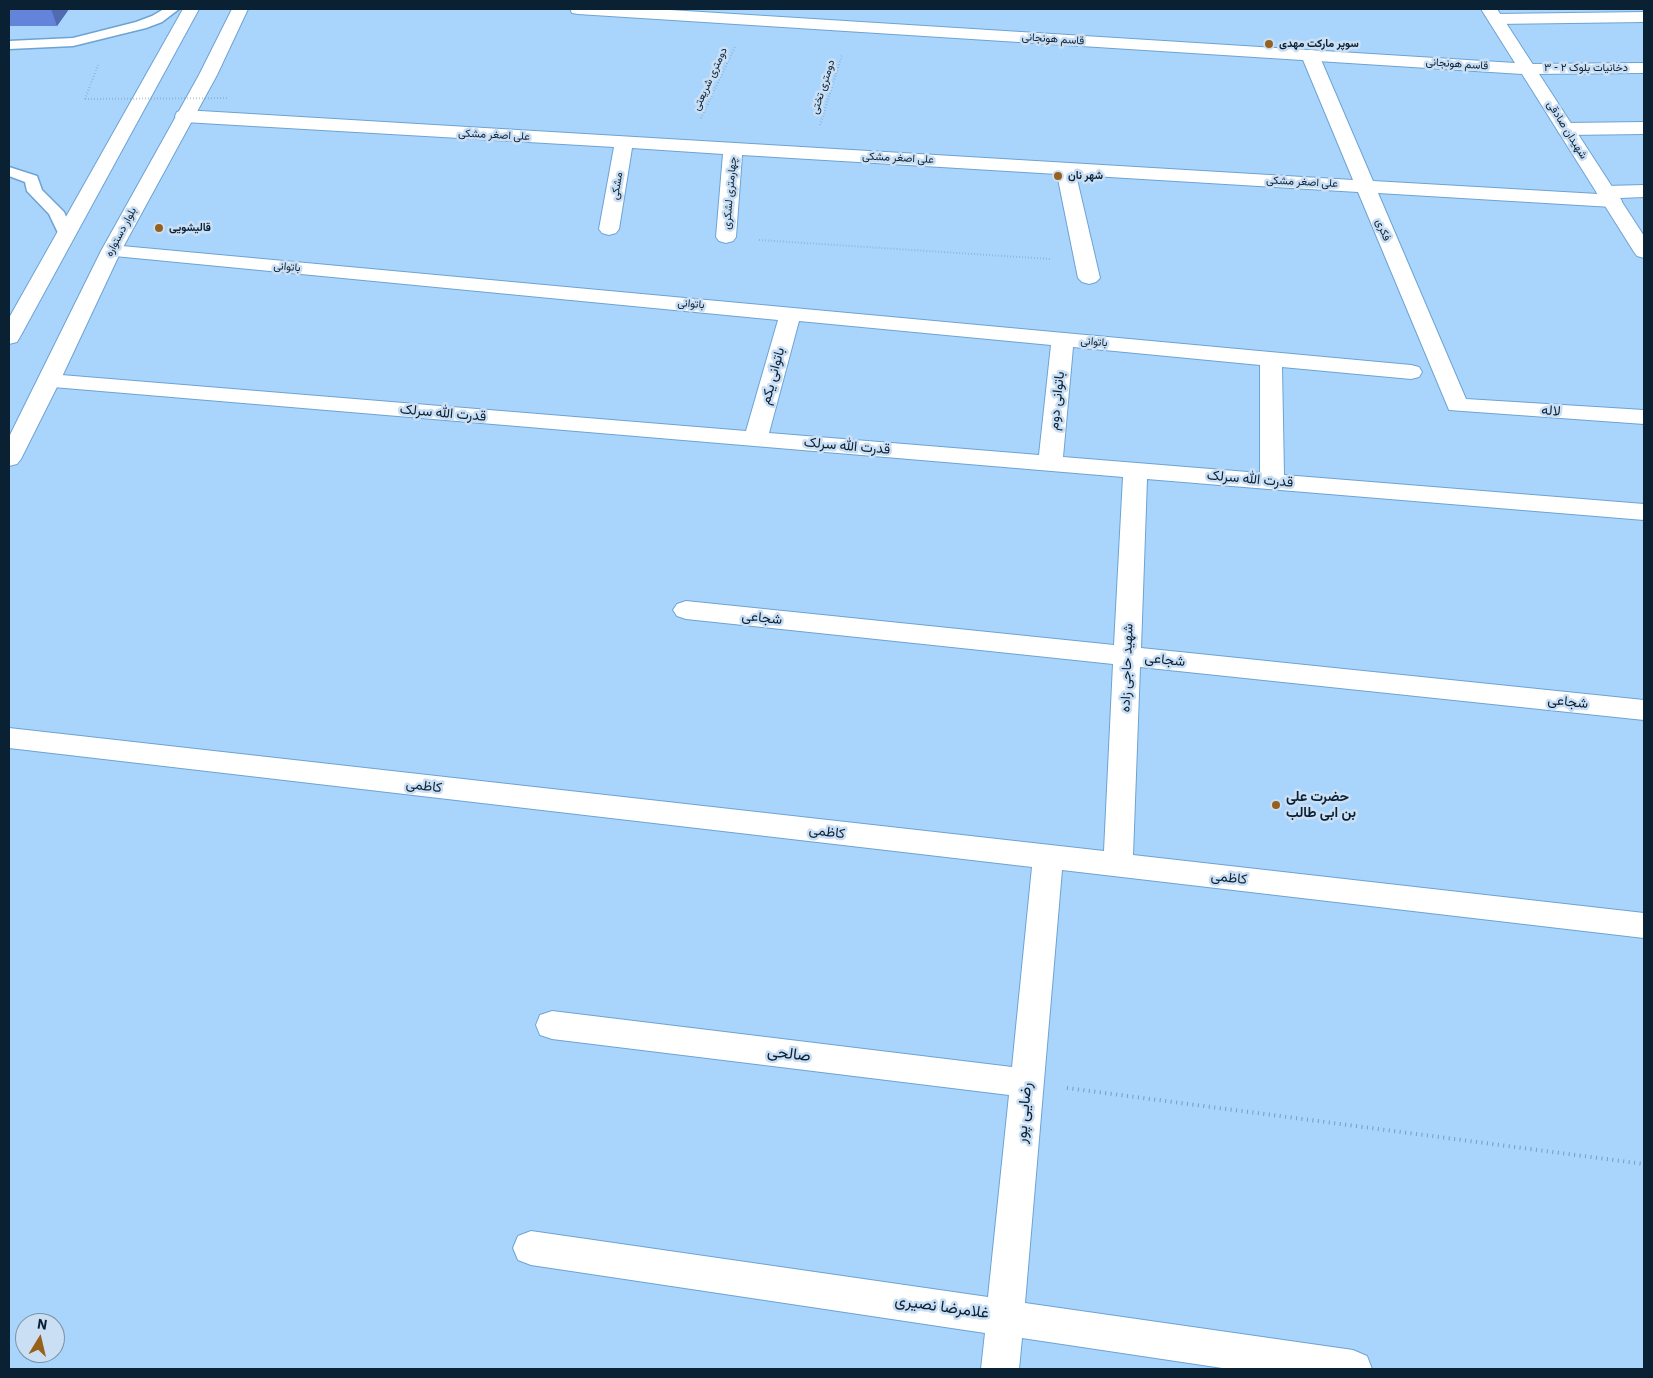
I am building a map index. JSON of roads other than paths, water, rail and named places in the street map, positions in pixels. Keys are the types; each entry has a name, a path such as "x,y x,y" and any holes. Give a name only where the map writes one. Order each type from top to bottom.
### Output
{"street":[{"path":"9,337 191,9"},
{"name":"بلوار دستواره","path":"9,459 49,380 110,250 208,75 240,9"},
{"name":"قاسم هونجانی","path":"578,9 748,20 813,16 852,26 1528,68"},
{"path":"1492,14 1644,17"},
{"name":"شهیدان صادقی","path":"1492,14 1644,252"},
{"name":"فکری","path":"1310,55 1457,405"},
{"name":"دخانیات بلوک ۲ - ۳","path":"1528,68 1644,68"},
{"name":"علی اصغر مشکی","path":"184,116 1364,186 1609,196 1644,191"},
{"path":"1566,129 1644,128"},
{"name":"مشکی","path":"609,229 624,142"},
{"name":"چهارمتری لشکری","path":"726,238 733,149"},
{"path":"1065,168 1088,270"},
{"name":"باتوانی","path":"110,250 1411,372"},
{"name":"باتوانی یکم","path":"756,439 790,314"},
{"name":"باتوانی دوم","path":"1050,463 1063,339"},
{"path":"1271,359 1272,481"},
{"name":"قدرت الله سرلک","path":"49,380 1644,512"},
{"name":"لاله","path":"1457,405 1644,417"},
{"name":"شهید حاجی زاده","path":"1118,865 1136,470"},
{"name":"شجاعی","path":"686,610 1644,710"},
{"name":"کاظمی","path":"9,738 1644,925"},
{"name":"رضایی پور","path":"1000,1369 1048,857"},
{"name":"صالحی","path":"552,1025 1026,1083"},
{"name":"غلامرضا نصیری","path":"531,1248 1005,1316 1353,1369"}],"lane":[{"path":"9,45 73,42 141,25 157,19 173,9"},
{"path":"12,174 32,179 35,190 56,212 66,234"}],"place":[{"name":"سوپر مارکت مهدی","path":"1269,44"},
{"name":"شهر نان","path":"1058,176"},
{"name":"قالیشویی","path":"159,228"},
{"name":"حضرت علی بن ابی طالب","path":"1276,805"}]}
